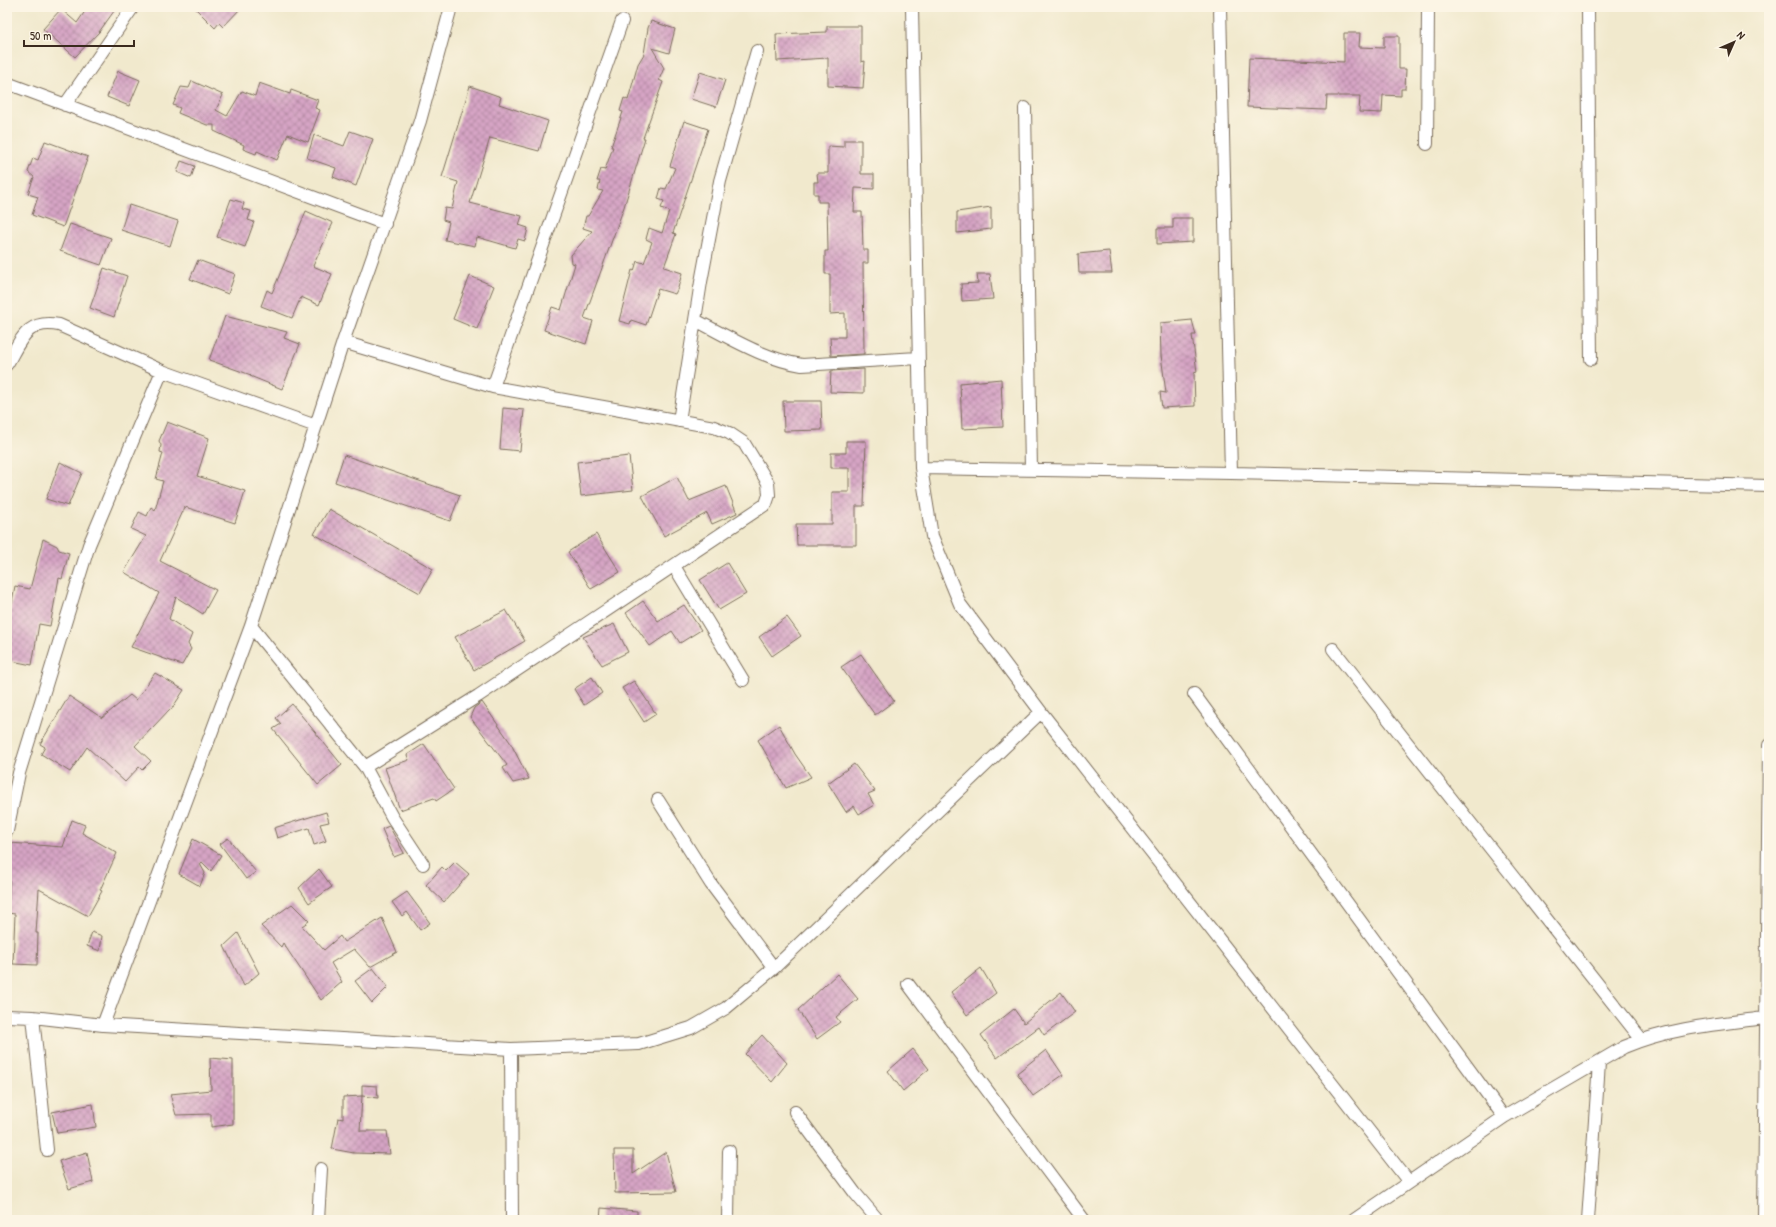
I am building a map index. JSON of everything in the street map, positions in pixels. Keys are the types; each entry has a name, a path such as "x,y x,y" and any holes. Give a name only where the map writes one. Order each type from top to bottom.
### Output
{"street":[{"path":"65,105 133,7"},
{"path":"103,1025 251,626 343,342 420,121 451,7"},
{"path":"912,7 921,468 932,536 960,604 1042,712 1410,1182"},
{"path":"1220,7 1231,473"},
{"path":"1427,144 1428,7"},
{"path":"1588,7 1591,360"},
{"path":"493,387 622,21"},
{"path":"679,421 695,320 720,181 757,51"},
{"path":"7,83 385,224"},
{"path":"1025,108 1031,470"},
{"path":"695,320 766,356 784,362 802,365 918,358"},
{"path":"7,364 25,332 45,322 59,325 162,371 316,426"},
{"path":"343,342 493,387 714,427 729,433 744,443 768,483 769,495 766,504 674,566 478,696 365,767"},
{"path":"7,831 19,773 89,546 162,371"},
{"path":"921,468 1231,473 1769,486"},
{"path":"674,566 743,680"},
{"path":"251,626 365,767 392,817 423,864"},
{"path":"1333,649 1642,1040"},
{"path":"1194,694 1504,1117"},
{"path":"7,1016 33,1017 103,1025 511,1049 639,1044 691,1028 726,1008 774,968 1042,712"},
{"path":"1764,1220 1769,745"},
{"path":"658,800 711,884 774,968"},
{"path":"908,984 1084,1220"},
{"path":"33,1017 46,1150"},
{"path":"1354,1220 1504,1117 1599,1063 1624,1047 1642,1040 1698,1026 1766,1018"},
{"path":"511,1049 512,1220"},
{"path":"1588,1220 1599,1063"},
{"path":"795,1112 855,1193 878,1220"},
{"path":"728,1220 729,1151"},
{"path":"318,1220 321,1169"}],"building":[{"path":"88,7 117,7 99,32 75,57 43,29 61,9 77,23"},
{"path":"194,7 242,7 223,27 219,23 215,28"},
{"path":"651,21 675,29 669,53 652,48 664,68 659,80 663,82 643,138 645,138 624,207 584,318 593,321 586,344 544,330 552,307 561,310 575,264 572,263 571,255 592,231 583,228 586,216 588,216 603,191 598,190 600,181 597,181 601,169 605,170 613,147 611,147 623,112 620,111 624,98 628,100 638,64 644,54 648,28"},
{"path":"827,26 861,26 861,62 865,61 863,88 828,86 828,58 777,61 776,34 827,32"},
{"path":"1344,33 1360,33 1359,47 1384,48 1384,36 1399,36 1399,69 1406,69 1405,89 1401,89 1401,96 1383,95 1382,113 1359,112 1360,96 1327,96 1326,110 1247,107 1249,58 1344,62"},
{"path":"118,71 140,80 129,106 107,97"},
{"path":"700,72 725,80 716,107 691,99"},
{"path":"192,81 223,95 216,110 227,116 242,91 255,96 259,83 290,94 291,90 318,100 315,108 320,110 308,142 288,134 277,160 257,151 256,154 243,149 244,145 214,131 214,125 207,125 178,113 180,108 173,105 181,87 189,88"},
{"path":"470,86 501,97 499,104 548,121 539,151 490,138 470,203 522,216 519,225 528,228 525,241 518,239 515,248 477,237 475,246 445,240 449,222 443,220 445,208 452,209 458,182 442,177"},
{"path":"684,121 708,129 673,233 676,234 664,267 682,273 678,288 675,294 658,289 646,325 631,320 630,324 619,321 632,270 634,271 637,261 644,263 652,242 646,239 649,228 662,233 669,211 661,208 664,201 658,199 661,188 666,189 675,168 670,166"},
{"path":"350,131 373,139 356,186 333,177 336,168 307,158 314,135 344,146"},
{"path":"844,140 861,140 861,174 874,174 874,189 855,188 854,212 862,212 863,250 868,250 868,263 863,263 864,354 831,356 830,337 845,337 845,313 830,314 830,274 825,274 825,251 828,251 827,202 818,202 818,194 814,194 814,182 818,182 817,173 828,173 828,146 844,147"},
{"path":"45,141 88,157 63,227 32,215 38,197 28,194 34,177 28,172 33,158 38,160"},
{"path":"181,161 195,166 191,178 177,172"},
{"path":"231,199 244,203 242,209 251,211 248,220 254,222 245,247 217,237"},
{"path":"129,205 178,221 170,246 121,230"},
{"path":"991,207 991,229 957,233 957,212"},
{"path":"306,211 333,223 313,266 332,274 319,305 301,297 292,318 261,306 267,290 272,293"},
{"path":"1173,218 1193,218 1193,242 1157,244 1157,228 1173,228"},
{"path":"70,224 111,238 101,265 60,251"},
{"path":"1109,251 1112,273 1079,273 1078,254"},
{"path":"198,260 235,274 228,294 190,279"},
{"path":"104,268 127,276 114,317 90,308"},
{"path":"977,274 990,274 993,299 962,301 961,284 978,283"},
{"path":"470,276 494,286 477,329 453,319"},
{"path":"225,316 287,332 284,338 300,344 282,389 250,376 251,375 209,360"},
{"path":"1192,320 1196,335 1192,335 1197,372 1194,373 1195,406 1162,408 1160,392 1166,393 1161,355 1160,323"},
{"path":"864,369 864,393 830,392 831,371"},
{"path":"1001,379 1003,427 962,429 960,383"},
{"path":"783,401 821,401 822,430 784,431"},
{"path":"503,408 524,410 520,451 500,449"},
{"path":"167,422 209,438 197,476 245,491 235,523 185,507 160,561 216,590 203,614 176,597 169,619 192,634 188,644 191,649 182,665 131,647 159,593 124,572 146,536 131,529 139,512 147,516 151,507 155,510 163,481 156,479 163,453 160,452 161,445 159,441"},
{"path":"846,441 866,441 864,506 856,506 856,545 797,545 796,524 832,524 832,492 849,492 849,468 831,468 831,453 846,453"},
{"path":"344,455 460,495 450,521 335,482"},
{"path":"629,456 633,490 581,496 577,462"},
{"path":"60,462 82,473 68,506 46,499"},
{"path":"677,477 689,501 726,486 737,513 712,524 707,513 664,536 642,496"},
{"path":"329,509 433,569 420,593 314,534"},
{"path":"596,534 620,572 591,589 568,552"},
{"path":"43,539 57,546 59,550 69,553 62,579 59,578 50,626 39,624 32,665 7,660 7,627 15,586 30,589"},
{"path":"727,563 746,594 719,610 700,580"},
{"path":"643,601 658,621 684,605 701,630 680,643 672,631 650,646 626,613"},
{"path":"506,610 525,641 474,670 455,637"},
{"path":"787,617 801,636 772,656 759,637"},
{"path":"614,624 628,652 602,665 583,637"},
{"path":"861,654 894,701 875,715 841,667"},
{"path":"155,673 184,690 171,710 170,709 135,746 151,761 142,770 139,767 125,782 87,747 70,772 41,754 45,747 40,744 69,696 102,718 130,695 136,700"},
{"path":"592,677 602,693 584,705 574,689"},
{"path":"634,681 656,714 644,722 622,688"},
{"path":"482,702 510,742 529,779 513,783 503,768 507,765 470,717 474,708"},
{"path":"292,704 342,765 318,785 273,729 281,724 276,718"},
{"path":"779,725 795,754 811,777 786,788 758,740"},
{"path":"424,744 454,789 436,801 434,798 400,810 385,768 409,760 407,755"},
{"path":"854,764 875,791 868,794 874,805 859,814 854,806 846,812 828,783"},
{"path":"326,812 329,822 320,824 326,841 314,845 309,828 277,838 274,828"},
{"path":"72,820 85,825 82,833 117,853 100,890 102,891 88,916 39,889 36,933 38,933 37,965 13,964 15,914 8,913 10,865 8,865 10,843 63,847"},
{"path":"389,826 404,853 394,857 382,829"},
{"path":"228,838 256,872 246,879 220,844"},
{"path":"193,839 221,855 211,871 202,862 200,864 205,873 200,886 179,874"},
{"path":"455,862 469,874 444,902 426,885 442,867 446,871"},
{"path":"319,869 332,887 309,903 299,888"},
{"path":"407,892 430,923 420,930 407,912 402,916 392,902"},
{"path":"292,904 309,921 302,926 324,950 340,936 344,942 382,918 397,952 370,967 354,949 331,963 342,982 321,1000 283,943 281,947 261,926"},
{"path":"92,932 102,936 100,951 87,946"},
{"path":"238,933 259,973 244,986 224,946"},
{"path":"373,968 388,987 372,1003 355,981"},
{"path":"981,968 996,993 967,1015 951,992"},
{"path":"837,974 858,999 836,1017 840,1022 817,1039 798,1010"},
{"path":"1061,992 1075,1012 1044,1035 1039,1027 997,1058 981,1035 1014,1009 1024,1023"},
{"path":"762,1035 787,1063 772,1082 745,1054"},
{"path":"913,1049 929,1069 903,1091 888,1071"},
{"path":"1046,1050 1063,1075 1033,1096 1017,1073"},
{"path":"210,1058 233,1060 233,1124 211,1127 211,1114 176,1115 170,1094 211,1090"},
{"path":"362,1085 377,1086 378,1098 362,1096"},
{"path":"362,1096 360,1131 387,1131 390,1154 354,1153 332,1149 338,1118 343,1119 343,1097"},
{"path":"93,1104 96,1127 57,1133 52,1112"},
{"path":"614,1150 633,1150 633,1174 666,1152 676,1192 615,1193"},
{"path":"87,1152 93,1182 69,1189 59,1161"},
{"path":"601,1208 637,1211 637,1220 600,1220"}]}
